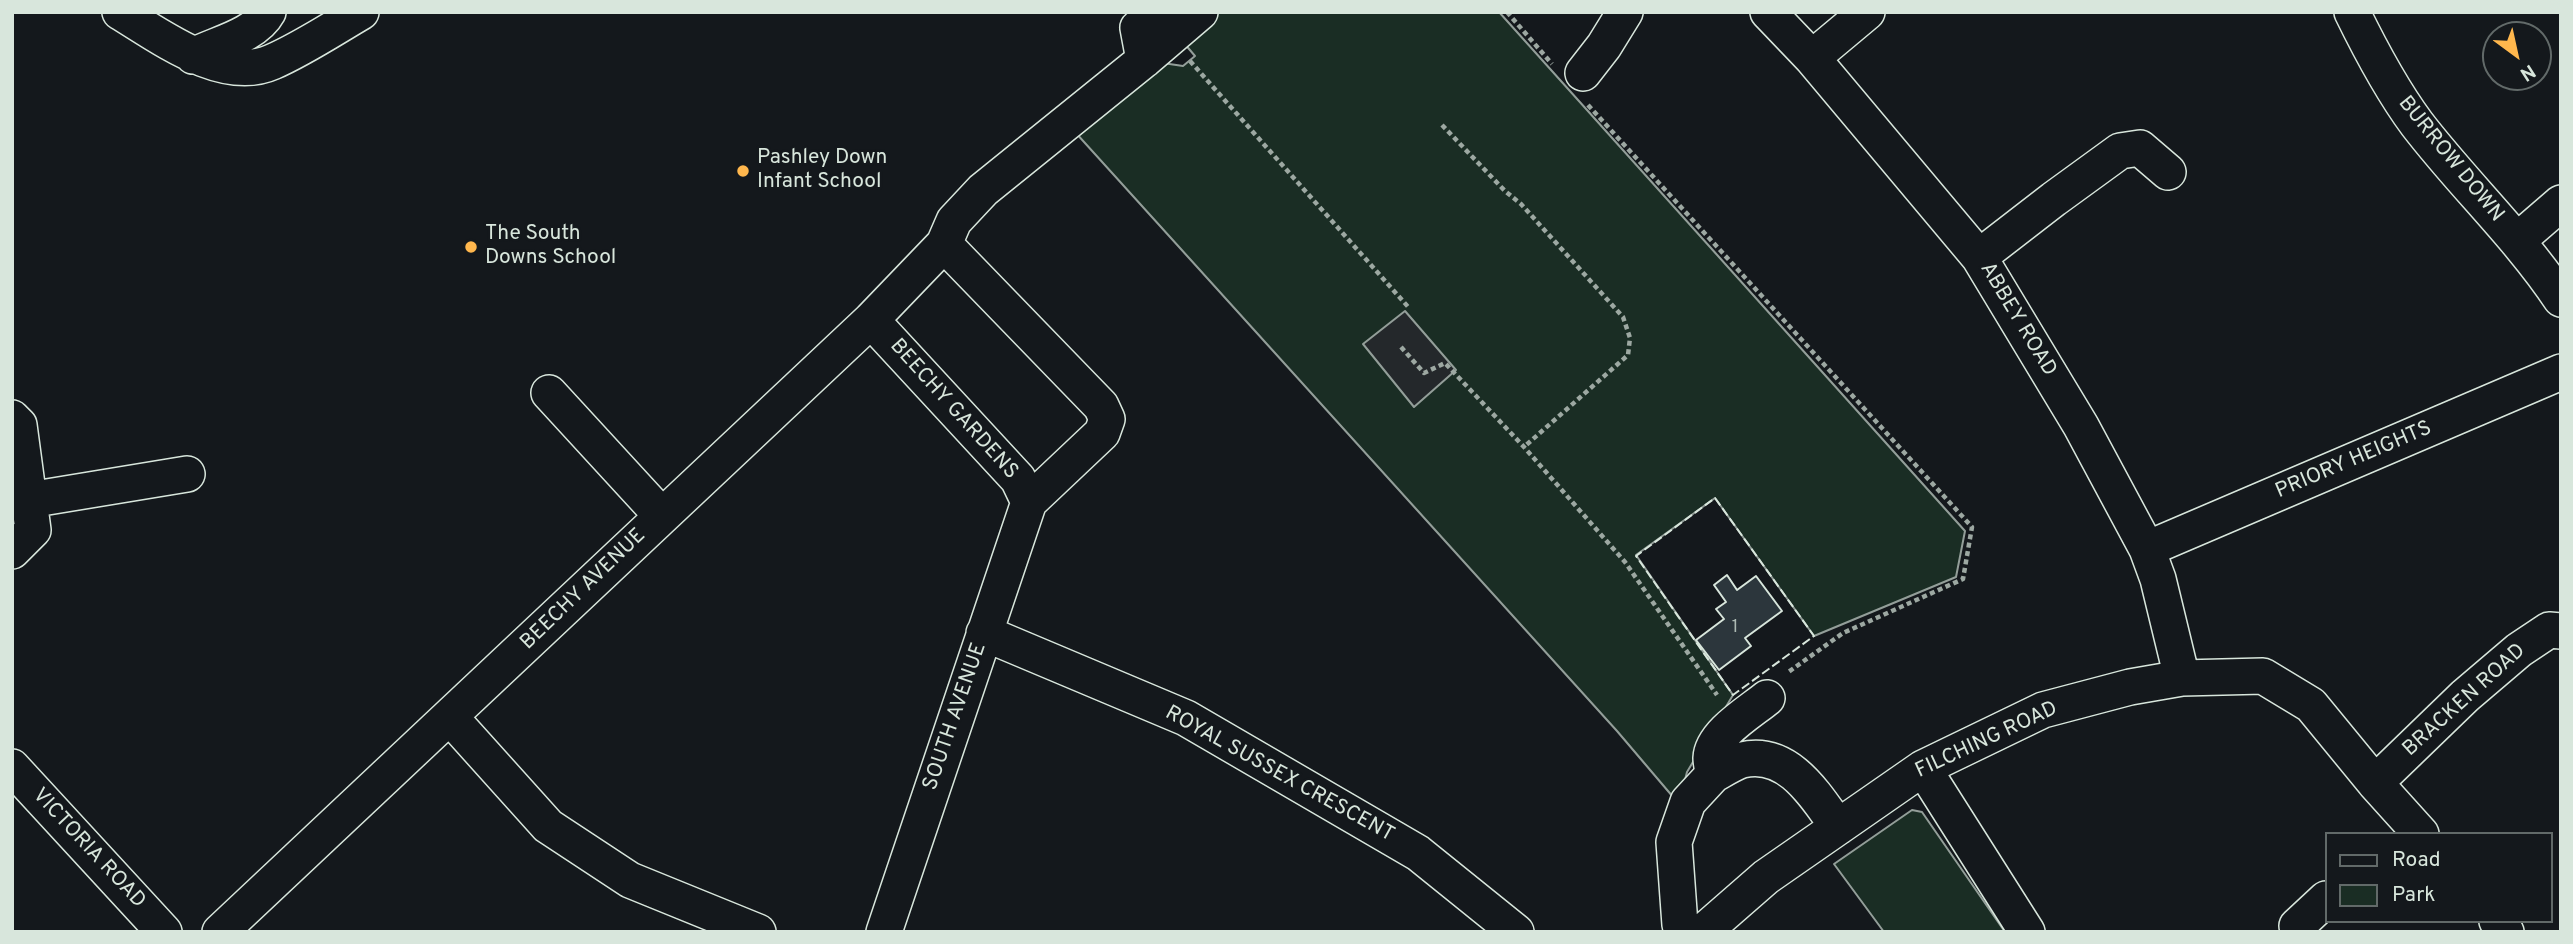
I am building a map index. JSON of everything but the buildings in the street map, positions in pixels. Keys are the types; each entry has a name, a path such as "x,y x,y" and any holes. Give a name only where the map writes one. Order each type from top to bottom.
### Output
{"street":[{"path":"120,12 193,56 238,68 270,64 360,12"},
{"path":"193,56 241,35 264,20 268,12"},
{"name":"BEECHY AVENUE","path":"220,932 871,320 944,244 954,221 983,190 1144,32 1199,12"},
{"path":"1573,80 1604,46 1625,12"},
{"name":"ABBEY ROAD","path":"1768,12 1812,58 1979,257 2081,426 2147,549 2161,590 2182,678"},
{"path":"1812,58 1867,12"},
{"name":"BURROW DOWN","path":"2352,12 2388,80 2418,125 2517,242 2561,299"},
{"path":"1144,32 1190,60"},
{"path":"1979,257 2120,151 2140,148 2168,172"},
{"path":"2517,242 2561,203"},
{"path":"944,244 1101,407 1107,419 1102,433 1029,502"},
{"name":"BEECHY GARDENS","path":"871,320 1018,479 1029,502"},
{"name":"PRIORY HEIGHTS","path":"2147,549 2561,372"},
{"path":"549,393 662,516"},
{"path":"12,418 19,425 33,530 12,551"},
{"path":"29,500 187,474"},
{"name":"SOUTH AVENUE","path":"884,932 1029,502"},
{"name":"BRACKEN ROAD","path":"2375,783 2465,696 2519,650 2549,630 2561,631"},
{"name":"ROYAL SUSSEX CRESCENT","path":"984,634 1186,718 1418,853 1516,932"},
{"name":"FILCHING ROAD","path":"1703,932 1766,877 1923,768 2043,710 2130,687 2182,678 2263,676 2311,705 2410,830"},
{"path":"1713,775 1711,757 1717,741 1735,722 1767,698"},
{"path":"450,717 548,825 630,880 758,932"},
{"path":"1685,932 1680,925 1674,842 1688,802 1713,775 1742,760 1769,759 1793,771 1819,800 1838,827"},
{"name":"VICTORIA ROAD","path":"12,767 164,932"},
{"path":"1923,768 2027,932"},
{"path":"2297,926 2324,901"}],"path":[{"path":"1507,12 1573,80 1972,527 1964,579 1843,633 1771,684 1767,698"},
{"path":"1190,60 1410,309"},
{"path":"1442,125 1505,191 1521,204 1623,317 1630,338 1628,355 1524,447"},
{"path":"1401,347 1424,373 1445,363 1524,447 1625,562 1735,722"}],"green space":[{"path":"1207,12 1499,12 1965,531 1956,577 1814,636 1715,498 1636,555 1733,695 1687,772 1679,804 1617,731 1075,132 1156,62 1183,66 1195,56 1178,36"},
{"path":"1912,810 1922,812 2005,932 1884,932 1834,864"}],"shaded area":[{"path":"1405,311 1456,370 1414,407 1363,344"}],"fence":[{"path":"1715,498 1814,636 1733,695 1636,556 1715,498"}],"place":[{"name":"Pashley Down Infant School","path":"743,171"},
{"name":"The South Downs School","path":"471,247"}]}
